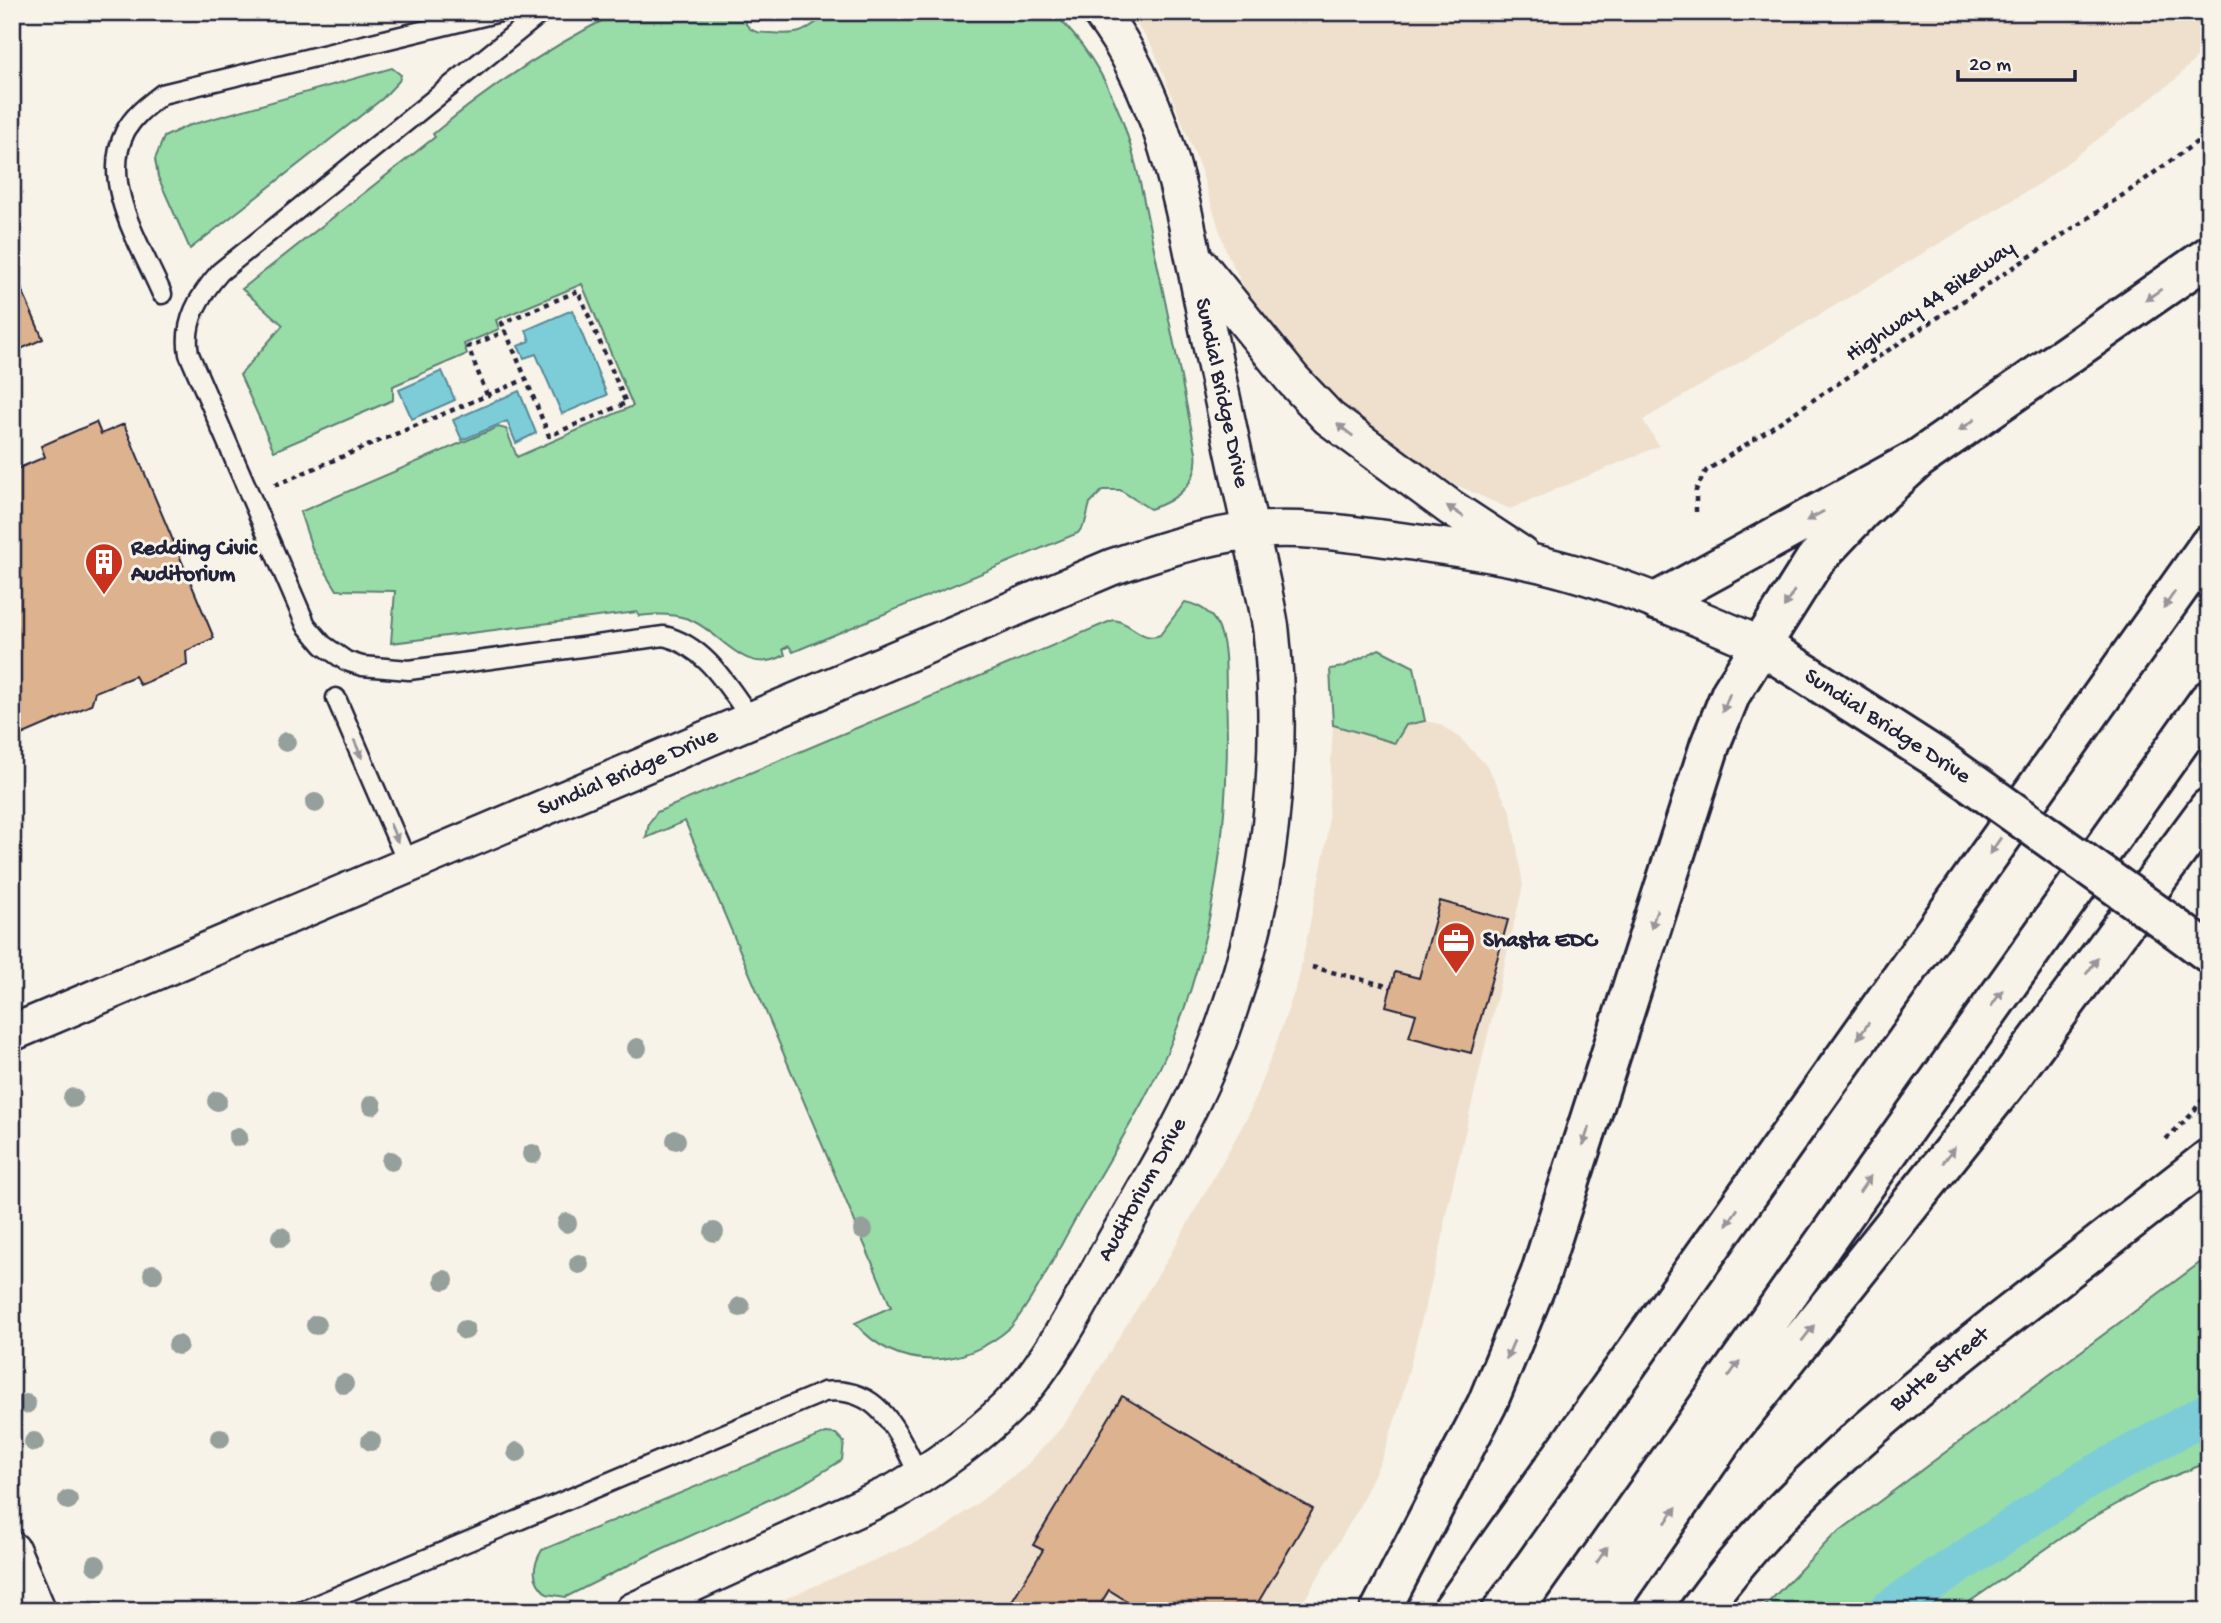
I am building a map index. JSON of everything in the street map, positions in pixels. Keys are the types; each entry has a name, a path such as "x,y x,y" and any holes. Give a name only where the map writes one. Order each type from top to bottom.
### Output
{"main road":[{"path":"1658,601 1918,460 2209,256"},
{"path":"1380,1611 1487,1404 1541,1275 1710,745 1731,693 1815,560 1862,510 1918,460"},
{"path":"1452,1611 2209,545"},
{"name":"Sundial Bridge Drive","path":"1761,645 1940,760 2209,953"},
{"path":"1563,1611 2209,700"},
{"path":"1604,1611 1727,1434 2006,1084 2209,808"},
{"name":"Butte Street","path":"1699,1611 1735,1560 1820,1471 1913,1391 2209,1158"}],"street":[{"name":"Sundial Bridge Drive","path":"1100,12 1128,55 1155,114 1192,256 1250,531"},
{"name":"Sundial Bridge Drive","path":"1192,256 1293,380 1329,418 1451,508 1533,562"},
{"name":"Sundial Bridge Drive","path":"12,1033 1112,567 1149,554 1250,531 1340,533 1533,562 1658,601 1761,645"},
{"name":"Auditorium Drive","path":"632,1611 872,1504 920,1477 1006,1408 1049,1351 1167,1152 1227,1020 1261,900 1274,774 1271,628 1250,531"},
{"path":"12,1550 38,1611"}],"lane":[{"path":"162,295 122,202 115,171 125,130 136,116 162,94 500,12"},
{"path":"542,12 220,272 202,297 189,324 187,344 306,625 323,645 346,661 409,670 664,636 690,645 752,720"},
{"path":"336,698 409,867"},
{"path":"302,1611 824,1392 856,1394 877,1406 889,1417 920,1477"}],"path":[{"name":"Highway 44 Bikeway","path":"1696,512 1696,490 1706,471 2129,191 2209,133"},
{"path":"578,291 626,402 549,436 526,379 502,323 578,291"},
{"path":"487,395 468,347 506,331"},
{"path":"274,485 526,379"},
{"path":"1312,967 1391,987"}],"shaded area":[{"path":"1128,12 2209,12 2209,45 2176,79 2041,183 1643,420 1659,446 1510,509 1418,468 1334,405 1252,304 1226,251 1200,168 1153,48"},
{"path":"1425,721 1439,724 1459,737 1488,767 1511,813 1523,885 1445,1218 1443,1237 1399,1408 1382,1458 1357,1511 1298,1611 757,1611 939,1532 1023,1469 1064,1425 1166,1262 1248,1116 1275,1047 1298,981 1327,840 1333,725 1394,743 1406,725"}],"green space":[{"path":"619,12 744,12 746,24 754,31 790,34 803,31 830,12 1053,12 1078,40 1097,68 1113,97 1134,157 1196,452 1194,472 1185,489 1169,501 1150,509 1120,490 1103,490 1090,503 1085,523 1078,533 793,652 789,646 783,649 785,655 771,661 747,658 686,618 666,615 639,616 637,612 391,643 395,591 337,590 313,551 300,512 498,427 506,429 517,457 633,406 582,284 496,320 499,329 464,344 467,354 393,386 393,400 274,451 240,375 283,325 242,289 435,137 433,134 477,100 546,53"},
{"path":"392,68 401,75 399,81 382,99 190,249 158,177 155,159 164,137 187,126"},
{"path":"1185,602 1200,607 1210,615 1222,637 1226,665 1226,780 1211,911 1189,995 1174,1036 1132,1122 1041,1282 1011,1327 993,1341 952,1357 931,1360 891,1351 872,1339 855,1323 891,1307 685,821 646,838 649,823 657,812 1113,620 1147,636 1160,635"},
{"path":"1379,649 1414,667 1425,721 1406,725 1395,743 1333,725 1330,669 1343,667"},
{"path":"2209,1256 2209,1462 2151,1485 2085,1522 1956,1611 1760,1611 1833,1536"},
{"path":"826,1433 836,1434 844,1442 842,1460 801,1485 653,1553 566,1597 547,1594 538,1584 535,1568 542,1550"}],"water":[{"path":"572,310 607,395 562,414 536,354 524,358 518,346 530,341 526,330"},
{"path":"442,371 455,400 412,419 399,390"},
{"path":"519,391 536,433 516,443 507,421 462,440 453,420"}],"building":[{"path":"12,267 43,339 12,353"},
{"name":"Redding Civic Auditorium","path":"96,422 101,434 124,424 214,638 186,651 187,665 140,685 135,676 95,692 91,705 12,739 12,471 45,457 41,446"},
{"name":"Shasta EDC","path":"1440,901 1508,920 1471,1053 1409,1037 1416,1014 1386,1006 1395,972 1419,978"},
{"path":"1122,1396 1313,1509 1253,1611 1143,1611 1109,1590 1096,1611 1007,1609 1043,1550 1033,1545"}],"waterway":[{"path":"1888,1611 2082,1482 2209,1412"}],"place":[{"name":"Redding Civic Auditorium","path":"104,596"},
{"name":"Shasta EDC","path":"1456,975"}]}
